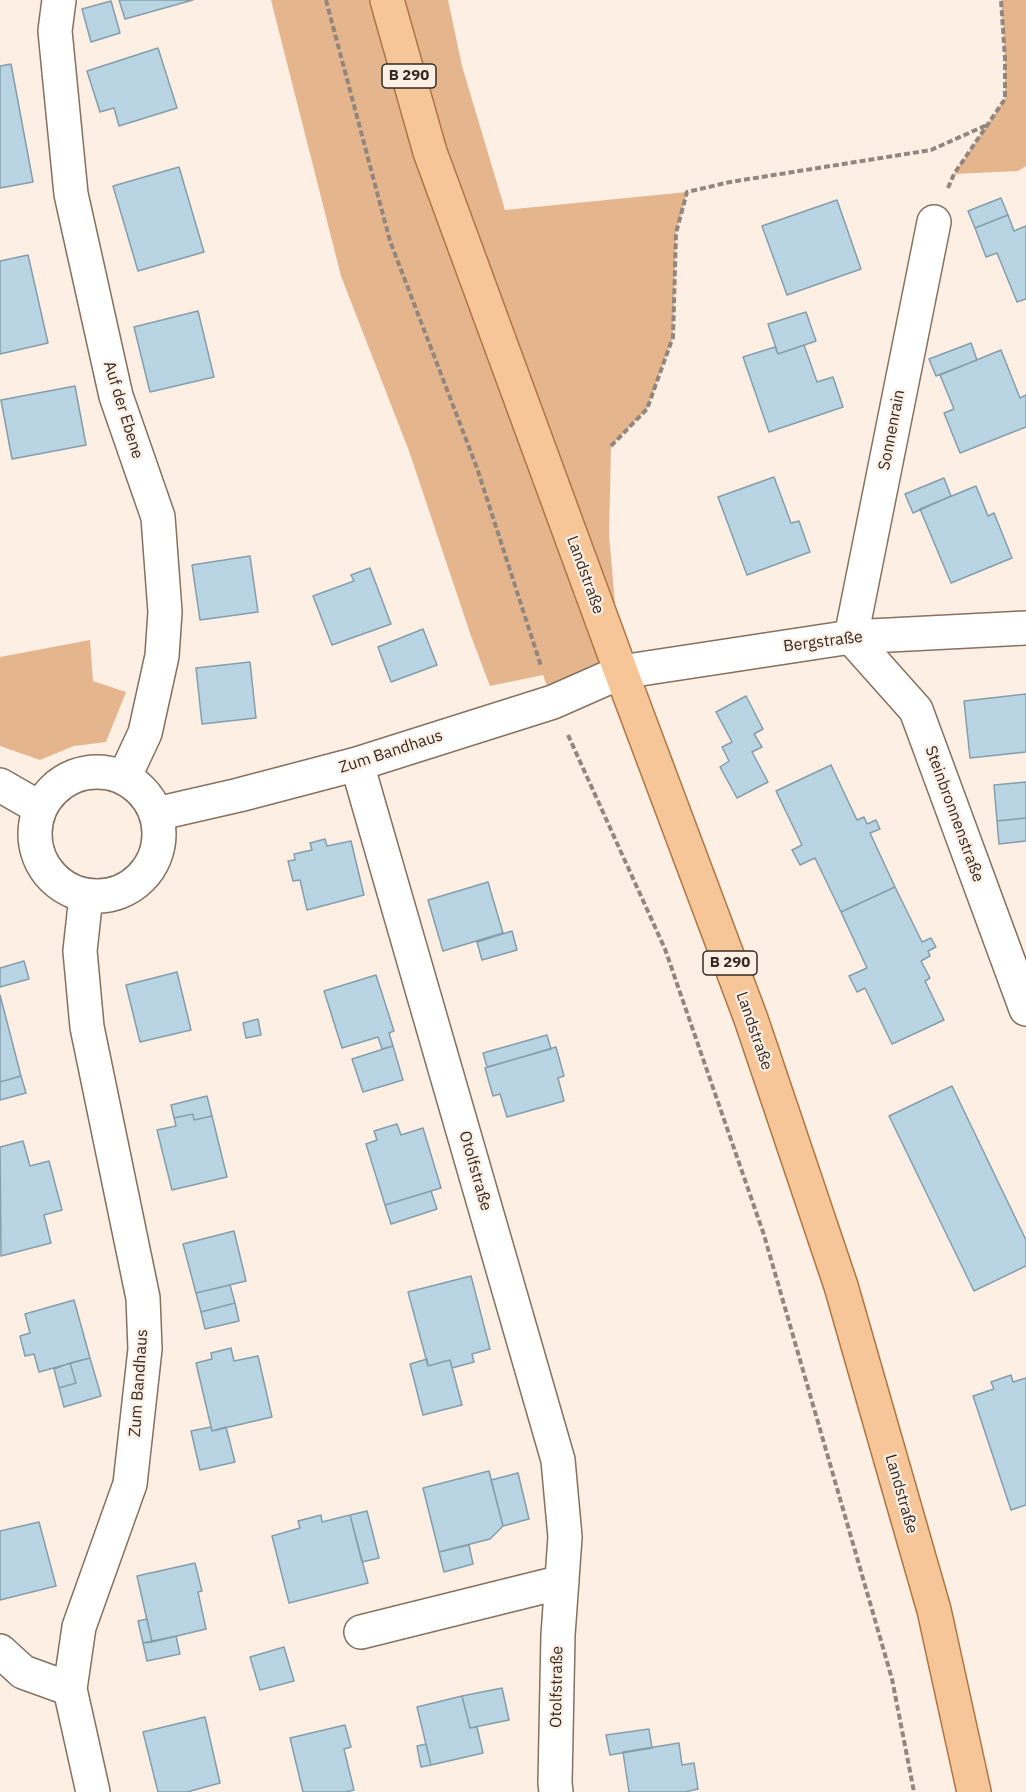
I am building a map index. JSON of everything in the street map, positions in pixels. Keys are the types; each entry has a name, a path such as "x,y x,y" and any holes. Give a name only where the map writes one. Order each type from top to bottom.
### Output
{"main road":[{"name":"Landstraße","path":"387,0 430,152 751,1019 841,1286 934,1610 974,1792"}],"street":[{"name":"Auf der Ebene","path":"59,0 55,31 71,194 116,396 158,517 165,612 162,657 145,734 124,778"},
{"name":"Sonnenrain","path":"851,638 934,222"},
{"name":"Bergstraße","path":"621,672 851,638 1026,628"},
{"name":"Steinbronnenstraße","path":"851,638 916,710 1026,1009"},
{"name":"Zum Bandhaus","path":"156,814 357,765 553,702 621,672"},
{"name":"Otolfstraße","path":"357,765 558,1460 565,1538 558,1635 556,1792"},
{"path":"92,772 108,773 124,778 138,787 156,814 159,835 155,856 144,874 128,888 108,896 86,896 68,890 53,878 41,863 35,845 34,826 40,808 49,794 61,783 76,776 92,772"},
{"path":"0,785 40,808"},
{"name":"Zum Bandhaus","path":"86,896 80,951 87,1027 143,1298 145,1349 130,1484 80,1628 70,1689 93,1792"},
{"path":"361,1632 562,1582"},
{"path":"0,1651 23,1672 70,1689"}],"path":[{"path":"326,0 390,241 477,468 553,702 665,949 764,1234 892,1679 914,1792"},
{"path":"934,222 954,174 1005,99 1001,0"},
{"path":"611,446 647,409 673,337 676,233 687,192 730,182 931,150 989,124"}],"shaded area":[{"path":"271,0 448,0 462,66 505,210 687,192 676,233 673,337 647,409 611,446 609,535 621,672 553,702 543,675 490,686 409,451 341,276"},
{"path":"1001,0 1026,0 1026,166 1018,171 954,174 1005,99"},
{"path":"90,640 93,681 126,692 106,742 74,746 40,760 0,746 0,657"}],"building":[{"path":"119,0 193,0 125,19"},
{"path":"111,1 120,33 91,42 82,9"},
{"path":"158,48 177,108 119,126 114,108 100,112 87,71"},
{"path":"11,64 33,182 0,188 0,66"},
{"path":"179,167 204,252 138,271 113,186"},
{"path":"1001,198 1008,215 975,228 968,211"},
{"path":"837,200 861,269 787,295 762,226"},
{"path":"1008,215 1014,231 1026,226 1026,299 1017,302 997,253 986,257 975,228"},
{"path":"28,255 48,343 0,354 0,261"},
{"path":"198,311 214,377 150,392 134,327"},
{"path":"806,312 816,341 778,354 768,324"},
{"path":"971,343 977,360 936,376 929,359"},
{"path":"804,345 817,382 833,377 843,407 769,432 743,357 775,347 778,354"},
{"path":"1001,350 1020,398 1026,395 1026,427 960,453 944,413 954,409 940,375"},
{"path":"75,386 86,445 12,459 1,400"},
{"path":"774,477 791,523 799,521 810,552 747,575 718,497"},
{"path":"944,478 951,496 913,513 905,494"},
{"path":"976,486 988,516 994,513 1012,558 951,583 920,509"},
{"path":"250,556 258,612 200,620 192,565"},
{"path":"370,568 391,624 332,645 313,596 354,581 351,575"},
{"path":"423,629 437,665 391,682 378,647"},
{"path":"250,662 256,718 202,724 196,668"},
{"path":"1026,694 1026,752 970,758 964,701"},
{"path":"746,696 763,729 754,734 762,747 752,752 768,782 737,798 720,767 729,761 722,747 732,742 716,712"},
{"path":"831,765 857,820 864,817 867,824 876,820 880,829 870,833 895,887 841,912 815,858 800,865 792,850 802,845 776,791"},
{"path":"1026,782 1026,818 997,821 994,785"},
{"path":"1026,818 1026,841 999,844 997,821"},
{"path":"325,839 327,846 351,841 364,895 307,910 300,880 293,881 288,861 295,860 294,854 312,850 310,843"},
{"path":"488,882 503,933 443,951 428,900"},
{"path":"895,887 922,942 931,938 936,947 928,951 930,956 921,961 930,978 925,981 944,1020 892,1044 865,988 857,992 849,976 867,968 841,912"},
{"path":"512,931 517,950 482,960 477,942"},
{"path":"24,961 29,979 0,987 0,968"},
{"path":"177,972 191,1030 140,1042 126,985"},
{"path":"376,975 394,1031 389,1033 393,1046 382,1049 378,1037 342,1048 324,991"},
{"path":"0,995 21,1076 0,1082"},
{"path":"258,1019 261,1035 246,1038 243,1023"},
{"path":"547,1035 551,1049 487,1067 483,1053"},
{"path":"393,1046 403,1080 363,1092 352,1059"},
{"path":"556,1047 564,1076 558,1078 564,1101 507,1117 500,1094 493,1096 485,1068"},
{"path":"21,1076 26,1093 0,1100 0,1082"},
{"path":"952,1086 1026,1240 1026,1266 974,1291 889,1116"},
{"path":"207,1096 212,1116 194,1120 193,1114 174,1118 171,1105"},
{"path":"193,1114 194,1120 212,1116 227,1177 172,1190 157,1130 176,1126 174,1118"},
{"path":"397,1124 401,1135 423,1128 441,1188 385,1205 366,1144 377,1140 374,1131"},
{"path":"23,1141 30,1166 49,1161 62,1210 44,1215 51,1243 1,1256 0,1147"},
{"path":"431,1191 437,1209 391,1224 385,1205"},
{"path":"234,1231 246,1281 196,1293 183,1244"},
{"path":"471,1276 490,1349 472,1354 474,1362 452,1368 450,1360 428,1366 408,1292"},
{"path":"230,1285 235,1303 201,1312 196,1293"},
{"path":"74,1300 90,1358 39,1372 34,1354 25,1356 20,1336 30,1333 25,1314"},
{"path":"235,1303 239,1321 205,1329 201,1312"},
{"path":"231,1348 234,1361 258,1356 272,1417 212,1431 196,1363 212,1359 211,1353"},
{"path":"90,1358 101,1396 64,1407 59,1388 76,1383 70,1363"},
{"path":"427,1359 428,1366 450,1360 462,1405 423,1415 410,1364"},
{"path":"70,1363 76,1383 59,1388 54,1369"},
{"path":"1011,1375 1013,1382 1026,1378 1026,1505 1011,1510 973,1396 994,1389 991,1382"},
{"path":"211,1427 212,1431 226,1427 235,1462 200,1470 191,1431"},
{"path":"489,1471 503,1526 490,1539 439,1552 423,1488"},
{"path":"518,1473 529,1519 503,1526 491,1480"},
{"path":"367,1511 379,1558 362,1562 350,1515"},
{"path":"321,1515 322,1522 350,1515 368,1583 289,1603 272,1536 300,1528 298,1521"},
{"path":"39,1522 56,1586 0,1600 0,1531"},
{"path":"469,1545 473,1564 444,1572 439,1552"},
{"path":"195,1563 202,1591 198,1592 206,1629 152,1642 137,1576"},
{"path":"147,1619 152,1642 143,1643 138,1621"},
{"path":"176,1636 180,1654 147,1661 143,1643"},
{"path":"284,1647 294,1681 260,1690 250,1657"},
{"path":"502,1688 509,1720 470,1728 462,1696"},
{"path":"462,1696 470,1728 477,1727 483,1753 431,1765 417,1707"},
{"path":"205,1717 220,1783 187,1792 158,1792 143,1732"},
{"path":"345,1725 351,1747 344,1749 354,1790 303,1792 290,1738"},
{"path":"649,1729 652,1748 610,1755 606,1735"},
{"path":"679,1743 682,1765 694,1763 698,1789 685,1792 629,1792 623,1752"},
{"path":"426,1744 431,1765 421,1767 417,1746"}]}
